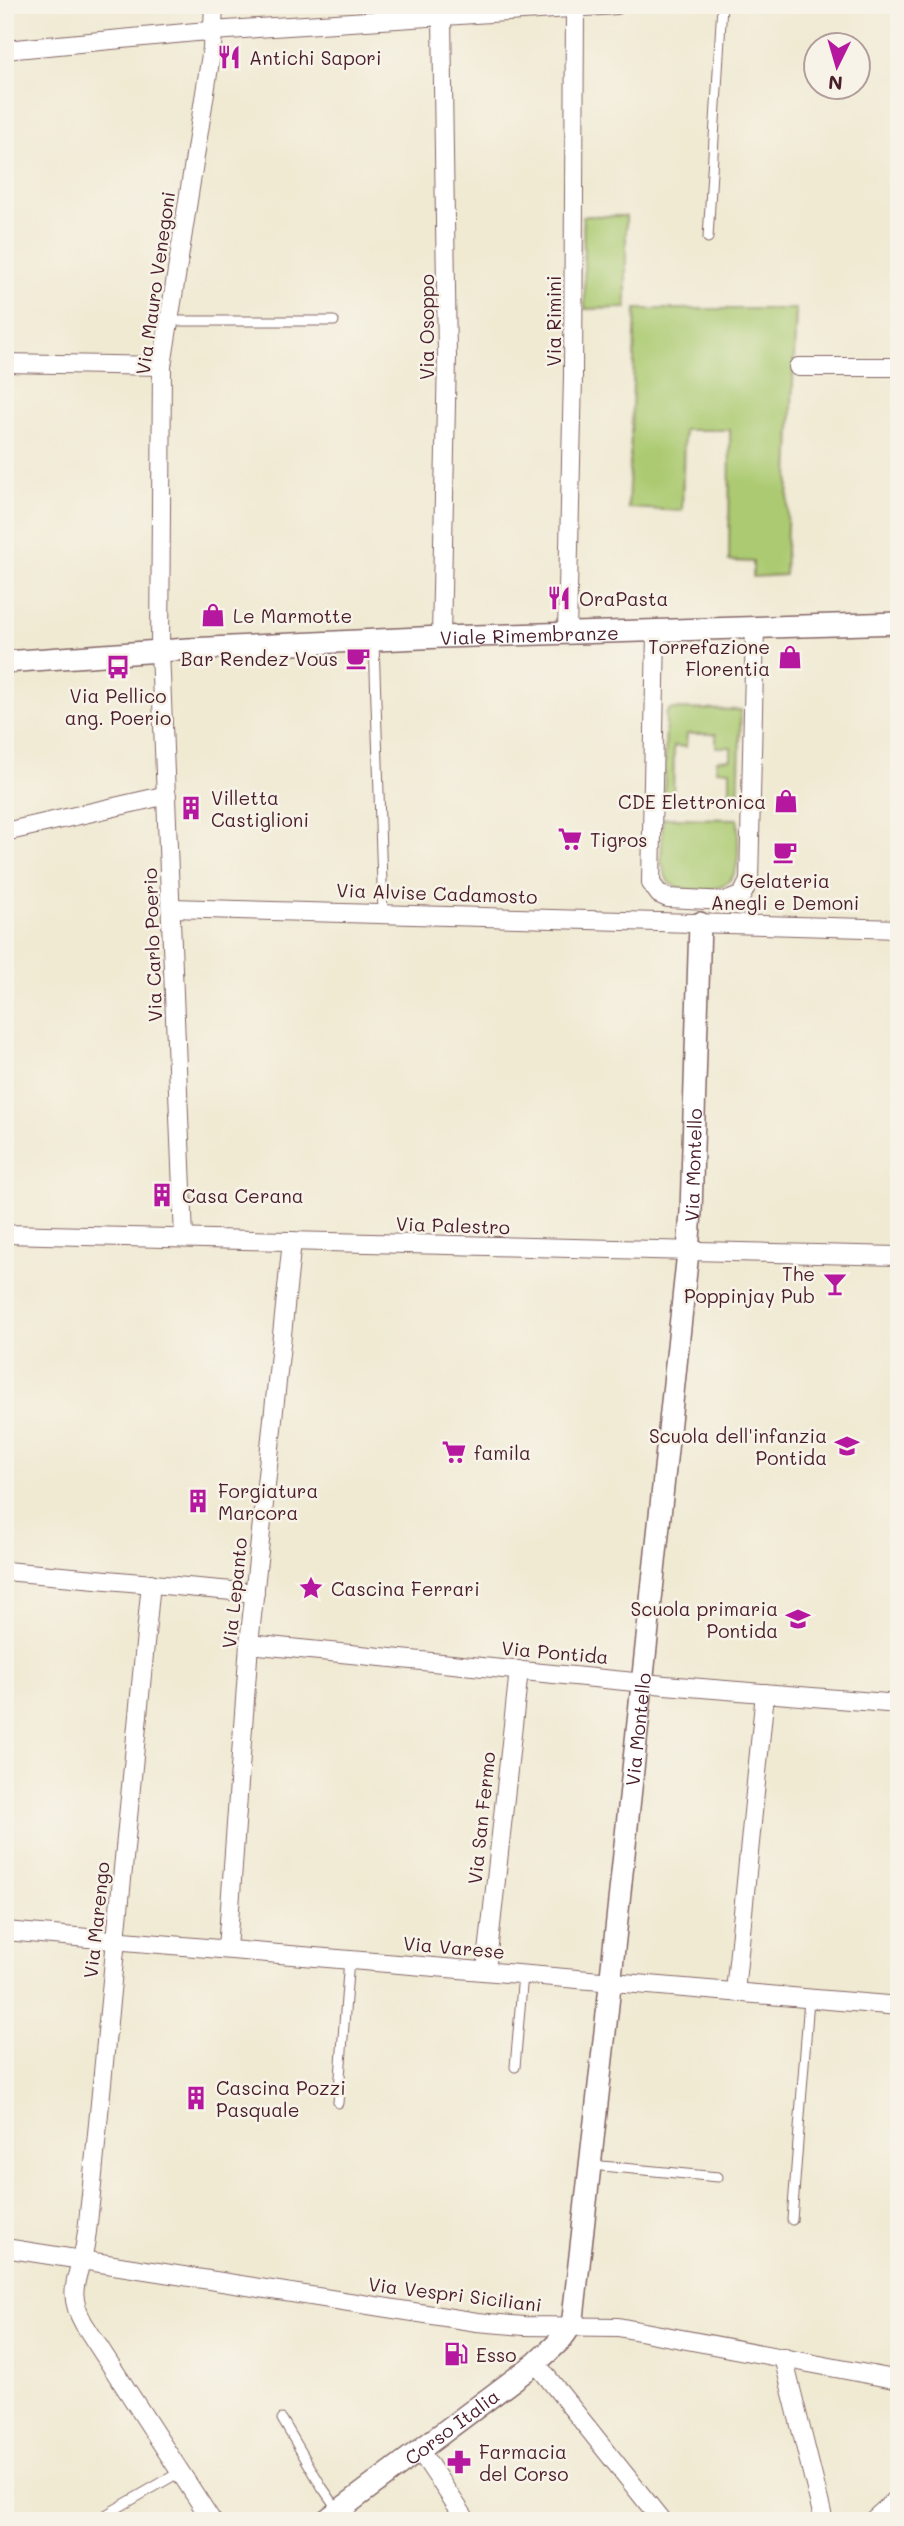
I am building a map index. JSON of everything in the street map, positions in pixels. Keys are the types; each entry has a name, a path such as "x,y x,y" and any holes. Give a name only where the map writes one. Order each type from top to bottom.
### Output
{"street":[{"name":"Via Mauro Venegoni","path":"160,651 162,366 213,30 214,5"},
{"path":"5,50 213,30 442,17 495,9 617,5"},
{"name":"Via Rimini","path":"566,634 573,376 575,8"},
{"name":"Via Osoppo","path":"442,17 447,356 442,637"},
{"path":"5,363 162,366"},
{"path":"798,367 899,367"},
{"name":"Viale Rimembranze","path":"5,662 160,651 442,637 899,623"},
{"path":"656,632 650,877 656,891 700,923 727,901 742,895 749,881 755,627"},
{"name":"Via Carlo Poerio","path":"160,651 184,1238"},
{"path":"5,832 167,795"},
{"path":"668,898 727,901"},
{"name":"Via Alvise Cadamosto","path":"172,908 899,929"},
{"name":"Via Montello","path":"570,2326 577,2286 611,1982 688,1252 700,923"},
{"name":"Via Palestro","path":"5,1234 899,1256"},
{"name":"Via Lepanto","path":"227,1949 249,1644 292,1241"},
{"path":"5,1571 254,1593"},
{"name":"Via Marengo","path":"151,1583 91,2195 81,2260 74,2283 75,2308 212,2521"},
{"name":"Via Pontida","path":"249,1644 899,1704"},
{"name":"Via San Fermo","path":"486,1971 519,1670"},
{"path":"735,1992 765,1693"},
{"name":"Via Varese","path":"5,1931 899,2006"},
{"name":"Via Vespri Siciliani","path":"5,2248 477,2322 524,2326 618,2327 899,2380"},
{"name":"Corso Italia","path":"332,2516 536,2363 560,2341 570,2326"},
{"path":"783,2357 824,2521"},
{"path":"536,2363 662,2521"},
{"path":"420,2451 467,2521"},
{"path":"872,2521 899,2497"}],"lane":[{"path":"708,237 722,5"},
{"path":"169,321 334,321"},
{"path":"374,640 383,913"},
{"path":"338,2103 349,1959"},
{"path":"515,2067 523,1974"},
{"path":"792,2220 809,1999"},
{"path":"590,2165 718,2177"},
{"path":"282,2419 322,2487 332,2516"},
{"path":"95,2521 180,2472"}],"green space":[{"path":"583,216 626,216 626,308 585,309"},
{"path":"636,309 796,309 785,575 753,577 753,562 729,561 730,430 684,430 682,511 628,508"},
{"path":"670,709 741,710 738,805 730,804 730,770 716,770 717,760 731,759 731,747 716,747 716,734 687,734 686,747 674,746 673,803 664,803 666,714"},
{"path":"663,818 738,819 736,868 726,884 715,889 700,890 679,888 668,882 661,862"}],"place":[{"name":"Antichi Sapori","path":"229,57"},
{"name":"OraPasta","path":"559,598"},
{"name":"Le Marmotte","path":"213,615"},
{"name":"Torrefazione Florentia","path":"790,657"},
{"name":"Bar Rendez Vous","path":"358,658"},
{"name":"Via Pellico ang. Poerio","path":"118,667"},
{"name":"CDE Elettronica","path":"786,801"},
{"name":"Villetta Castiglioni","path":"191,808"},
{"name":"Tigros","path":"570,839"},
{"name":"Gelateria Anegli e Demoni","path":"785,852"},
{"name":"Casa Cerana","path":"162,1195"},
{"name":"The Poppinjay Pub","path":"835,1284"},
{"name":"Scuola dell'infanzia Pontida","path":"847,1446"},
{"name":"famila","path":"454,1452"},
{"name":"Forgiatura Marcora","path":"198,1501"},
{"name":"Cascina Ferrari","path":"311,1588"},
{"name":"Scuola primaria Pontida","path":"798,1619"},
{"name":"Cascina Pozzi Pasquale","path":"196,2098"},
{"name":"Esso","path":"456,2354"},
{"name":"Farmacia del Corso","path":"459,2462"}]}
